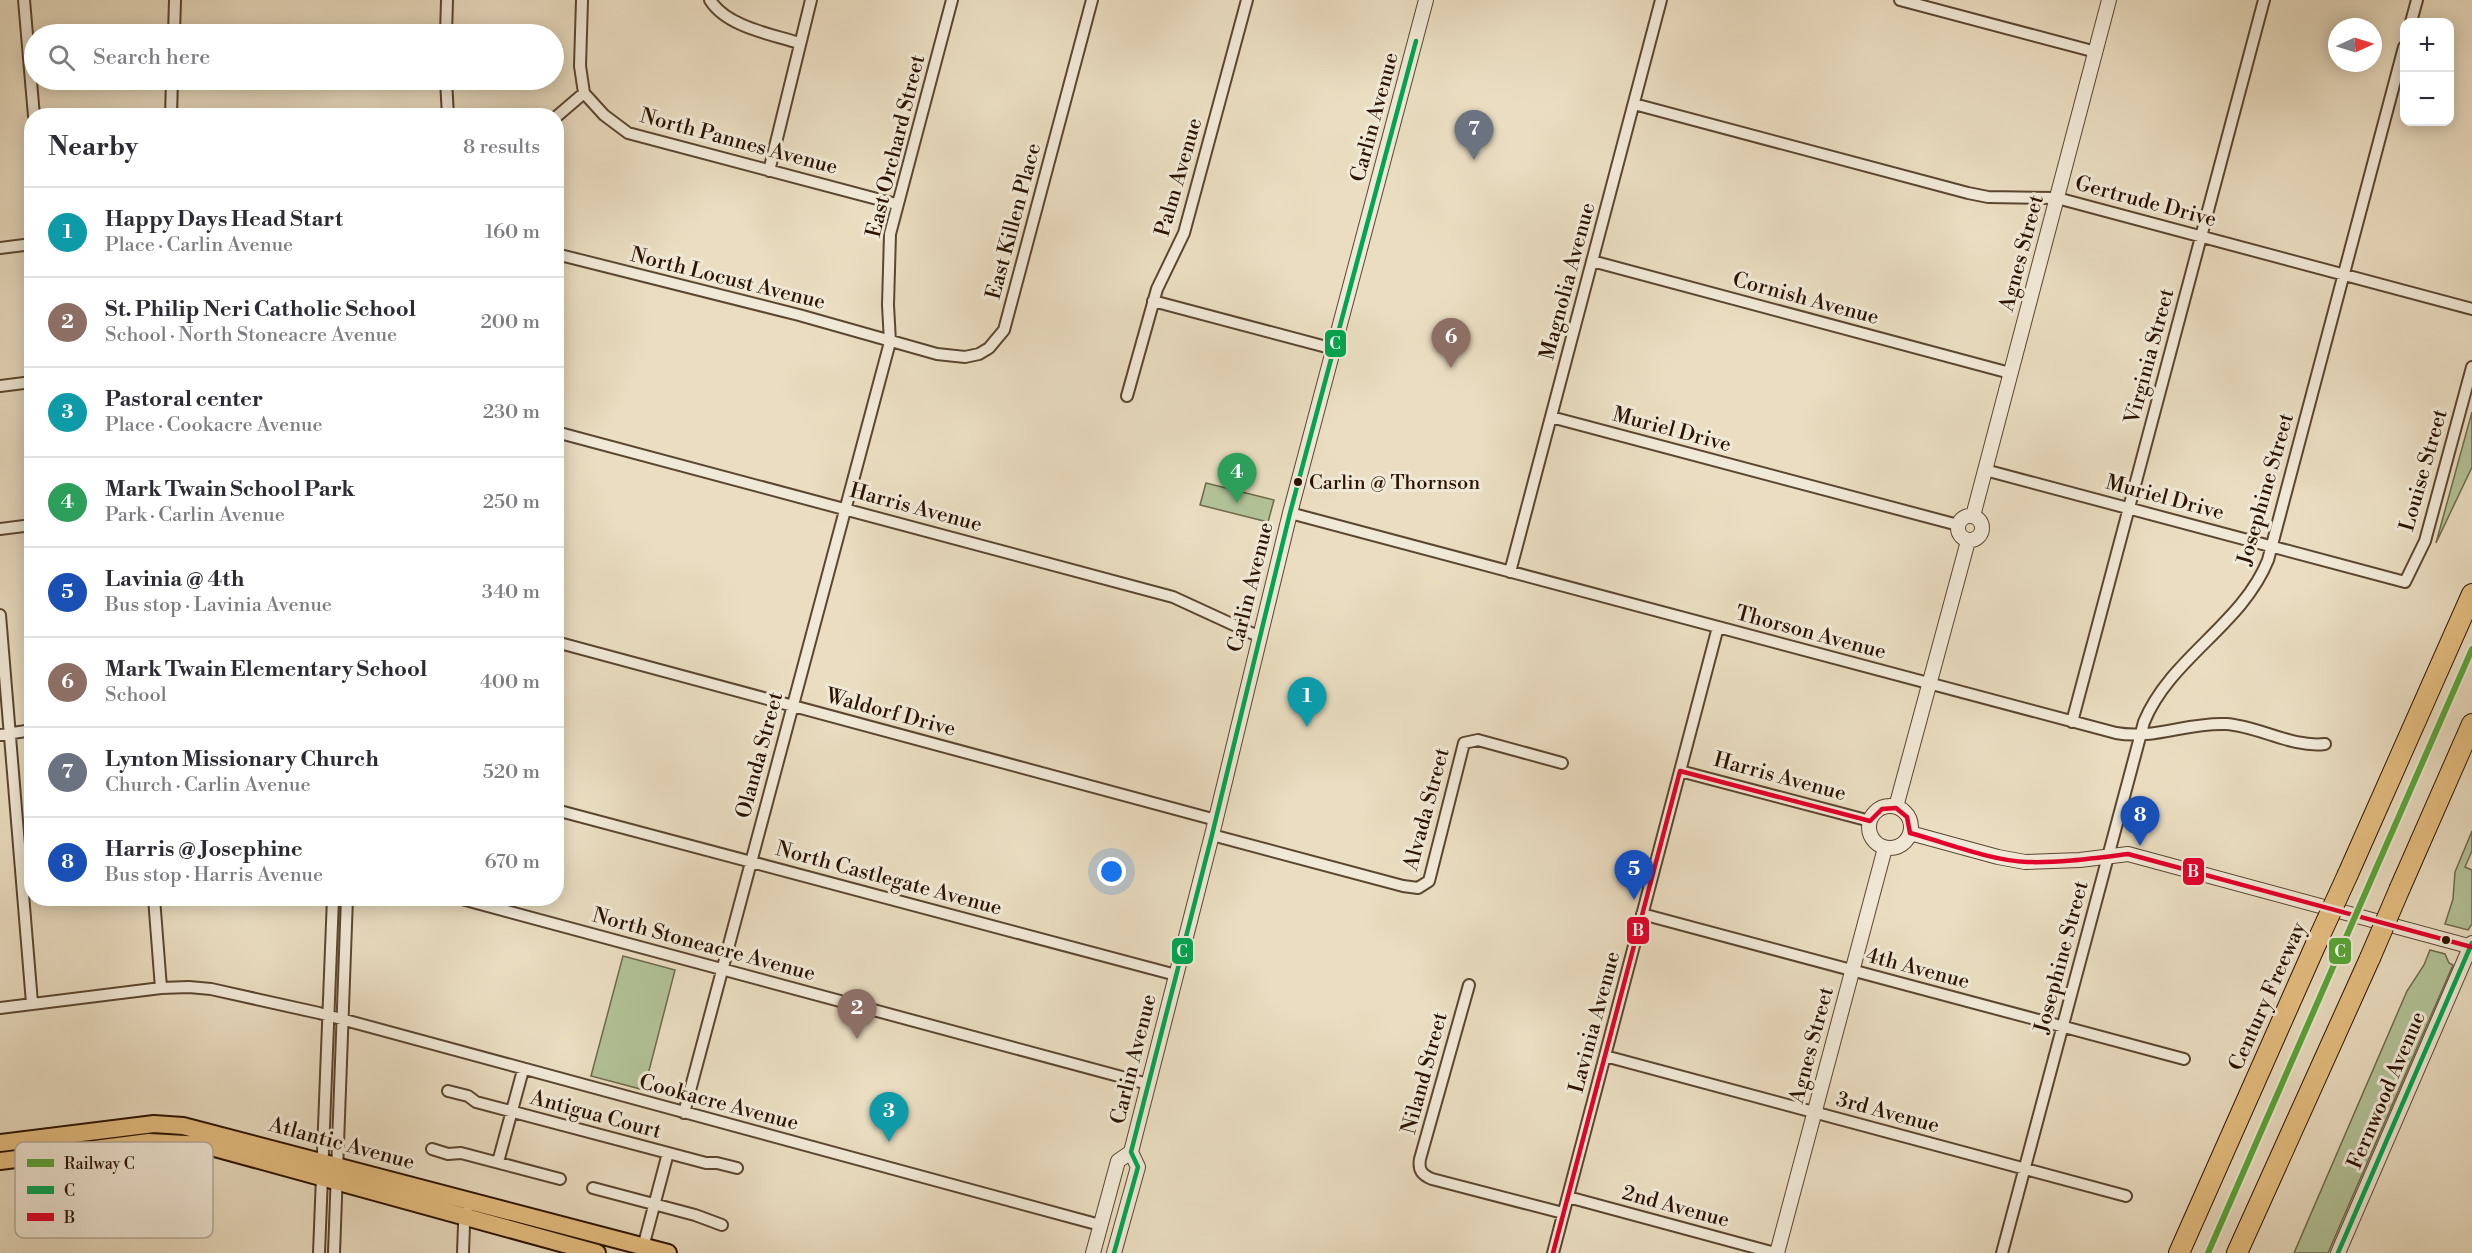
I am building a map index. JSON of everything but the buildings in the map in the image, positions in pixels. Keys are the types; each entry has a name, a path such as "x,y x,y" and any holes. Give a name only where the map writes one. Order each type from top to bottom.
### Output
{"highway":[{"name":"Century Freeway","path":"2179,1253 2472,594"},
{"path":"2237,1253 2472,724"}],"main road":[{"name":"Atlantic Avenue","path":"0,1143 154,1124 194,1128 466,1217 597,1253"},
{"name":"Atlantic Avenue","path":"149,1142 180,1142"},
{"name":"Atlantic Avenue","path":"213,1147 470,1200 605,1245 668,1253"},
{"name":"Atlantic Avenue","path":"0,1161 15,1159"}],"street":[{"path":"24,0 27,24"},
{"path":"174,24 175,0"},
{"path":"446,24 447,0"},
{"path":"564,110 584,93 580,66 582,0"},
{"path":"710,0 716,9 738,23 799,44"},
{"path":"769,171 811,0"},
{"name":"East Orchard Street","path":"872,408 890,342 888,305 890,234 952,0"},
{"name":"East Killen Place","path":"890,342 937,354 965,357 979,354 989,348 1004,330 1092,0"},
{"name":"Palm Avenue","path":"1127,396 1157,289 1184,233 1247,0"},
{"name":"Carlin Avenue","path":"1114,1253 1138,1167 1131,1152 1216,820 1290,513 1426,0"},
{"name":"Magnolia Avenue","path":"1510,572 1661,0"},
{"path":"1900,0 2096,52"},
{"name":"Agnes Street","path":"1973,516 2109,0"},
{"name":"Virginia Street","path":"2072,722 2264,0"},
{"path":"2412,18 2417,0"},
{"name":"Josephine Street","path":"2002,1253 2146,716 2160,692 2257,585 2272,546 2400,62"},
{"path":"33,90 34,108"},
{"path":"171,108 172,90"},
{"path":"447,90 448,108"},
{"name":"North Pannes Avenue","path":"584,93 604,115 628,133 897,204"},
{"name":"Gertrude Drive","path":"1634,104 1968,193 1995,197 2057,198 2472,309"},
{"path":"0,248 24,245"},
{"name":"North Locust Avenue","path":"564,256 799,315 890,342"},
{"name":"Cornish Avenue","path":"1592,261 2010,373"},
{"path":"1154,301 1334,349"},
{"name":"Louise Street","path":"2405,582 2425,541 2472,367"},
{"path":"0,386 24,383"},
{"name":"Olanda Street","path":"684,1113 872,408"},
{"name":"Muriel Drive","path":"1551,417 1958,525"},
{"name":"Harris Avenue","path":"564,434 1173,597 1260,637"},
{"name":"Muriel Drive","path":"1985,470 2405,582"},
{"name":"Thorson Avenue","path":"1290,513 2116,733 2140,736 2189,727 2222,724 2244,726 2310,744 2325,744"},
{"path":"1973,516 1979,519 1982,531 1978,538 1968,541 1959,535 1958,525 1962,518 1973,516"},
{"path":"0,529 24,526"},
{"path":"1896,807 1968,541"},
{"path":"0,615 5,734 32,1004"},
{"name":"Lavinia Avenue","path":"1553,1253 1718,627"},
{"name":"Waldorf Drive","path":"564,644 1216,820"},
{"path":"5,734 24,731"},
{"name":"Alvada Street","path":"1212,835 1403,886 1423,887 1429,881 1461,747 1467,740 1478,740 1562,763"},
{"name":"Harris Avenue","path":"1680,771 1870,821"},
{"path":"1896,807 1902,810 1910,820 1910,833 1898,847 1885,848 1875,842 1871,836 1870,821 1873,815 1883,808 1896,807"},
{"name":"North Castlegate Avenue","path":"564,812 1176,975"},
{"path":"1910,833 2015,860 2036,862 2128,854 2471,946"},
{"name":"Agnes Street","path":"1776,1253 1885,848"},
{"path":"155,906 161,988"},
{"path":"333,906 328,1016 329,1171 334,1253"},
{"path":"319,1253 329,1171 342,1021 347,906"},
{"name":"North Stoneacre Avenue","path":"488,906 1148,1084"},
{"name":"4th Avenue","path":"1642,914 2184,1059"},
{"name":"Fernwood Avenue","path":"2338,1253 2471,946"},
{"name":"Niland Street","path":"1469,985 1420,1159 1421,1172 1432,1179 1563,1213"},
{"name":"Cookacre Avenue","path":"0,1008 161,988 211,989 328,1016 1101,1225"},
{"name":"3rd Avenue","path":"1605,1056 2126,1196"},
{"path":"498,1162 523,1070"},
{"name":"Antigua Court","path":"448,1091 512,1112 668,1153 737,1168"},
{"path":"432,1149 448,1154 461,1153 560,1179"},
{"name":"Carlin Avenue","path":"1093,1253 1118,1161 1131,1152"},
{"path":"643,1250 668,1153"},
{"path":"593,1188 722,1225"},
{"name":"2nd Avenue","path":"1568,1197 1776,1253"},
{"path":"462,1253 470,1200"}],"green space":[{"path":"2472,412 2472,467 2436,543"},
{"path":"1206,483 1274,500 1268,522 1200,505"},
{"path":"2472,831 2472,851 2465,867 2472,870 2472,924 2468,930 2445,924 2453,899 2455,872"},
{"path":"2430,950 2445,954 2449,963 2453,965 2328,1253 2294,1253 2407,991 2424,965"},
{"path":"623,956 675,970 644,1090 591,1076"}],"rail line":[{"name":"C","path":"2208,1253 2472,649"}],"transit line":[{"name":"C","path":"1114,1253 1138,1167 1131,1152 1212,835 1290,513 1416,41"},
{"name":"B","path":"1553,1253 1680,771 1870,821 1882,809 1896,808 1907,817 1910,833 2013,861 2052,862 2128,854 2472,947"},
{"name":"C","path":"2338,1253 2472,943"}],"place":[{"name":"Lynton Missionary Church","path":"1474,160"},
{"name":"Mark Twain Elementary School","path":"1451,368"},
{"name":"Carlin @ Thornson","path":"1298,482"},
{"name":"Mark Twain School Park","path":"1237,503"},
{"name":"Happy Days Head Start","path":"1307,727"},
{"name":"Harris @ Josephine","path":"2140,846"},
{"name":"Lavinia @ 4th","path":"1634,900"},
{"name":"St. Philip Neri Catholic School","path":"857,1039"},
{"name":"Pastoral center","path":"889,1142"}]}
